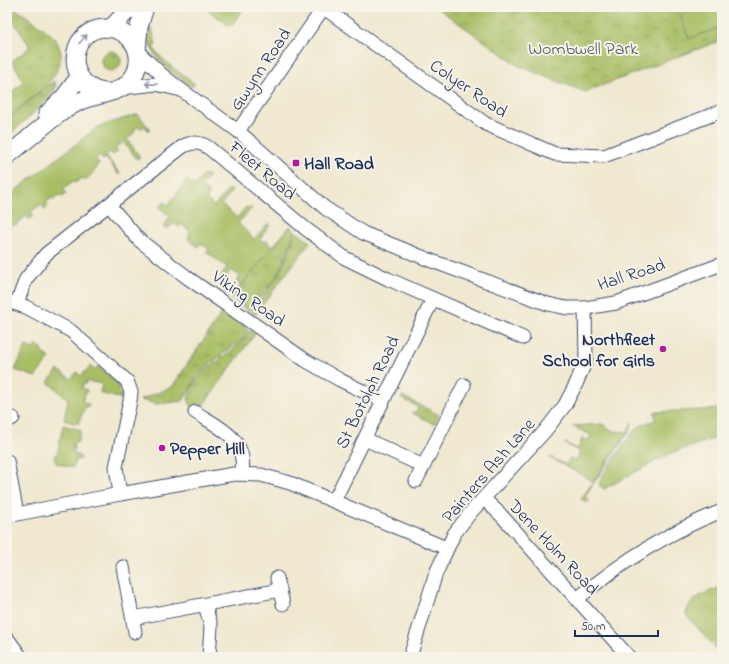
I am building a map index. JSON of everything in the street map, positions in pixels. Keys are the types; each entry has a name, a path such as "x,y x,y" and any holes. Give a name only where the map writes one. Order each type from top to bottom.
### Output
{"main road":[{"path":"7,147 42,119 64,97 77,69 76,51 83,38 100,29 110,29 131,7"},
{"path":"137,51 139,27 145,7"},
{"name":"Hall Road","path":"7,156 65,111 83,100 115,90 130,81 136,72 138,62 137,51 133,42 126,35 110,29"},
{"name":"Hall Road","path":"77,69 92,88 115,90"}],"street":[{"name":"Colyer Road","path":"324,7 486,124 555,154 604,156 722,110"},
{"name":"Gwynn Road","path":"238,131 324,7"},
{"name":"Hall Road","path":"137,51 160,73 180,89 238,131 325,208 363,233 432,261 548,304 567,308 585,308 616,303 722,264"},
{"name":"Hall Road","path":"115,90 156,84 180,89"},
{"name":"Fleet Road","path":"12,302 26,279 43,256 182,147 191,143 201,144 210,148 306,229 336,252 362,267 523,338"},
{"name":"Viking Road","path":"109,205 143,243 195,282 305,360 340,380 383,401"},
{"name":"St Botolph Road","path":"334,501 433,299"},
{"path":"12,302 72,331 127,381 130,392 130,401 116,468 120,494"},
{"name":"Painters Ash Lane","path":"410,657 431,586 446,548 463,522 545,432 565,405 576,384 586,360 585,308"},
{"path":"416,481 464,385"},
{"path":"195,412 234,439 242,451 242,473"},
{"path":"365,439 423,466"},
{"path":"7,461 12,515 120,494 242,473 273,477 446,548"},
{"name":"Dene Holm Road","path":"484,498 629,657"},
{"path":"577,599 622,563 641,551 674,532 722,511"},
{"path":"123,567 135,632"},
{"path":"277,578 283,604"},
{"path":"133,618 280,590"},
{"path":"205,605 210,626 210,657"},
{"path":"7,638 21,657"}],"green space":[{"path":"7,7 13,7 47,31 55,39 60,51 60,62 48,84 7,117 7,95 21,85 23,80 12,61 28,49 29,45 7,12"},
{"path":"204,7 244,7 232,25 229,26"},
{"name":"Wombwell Park","path":"436,7 722,7 722,40 585,92 519,66"},
{"path":"701,7 722,7 722,26 689,39 680,15"},
{"path":"145,27 152,29 156,45 153,47 161,58 195,84 192,87 161,62 151,47 147,38"},
{"path":"111,51 118,54 121,61 118,68 111,71 104,68 101,61 104,54"},
{"path":"54,81 56,87 44,103 7,137 7,119"},
{"path":"138,114 150,129 148,131 144,126 141,129 139,126 127,139 140,157 137,159 123,142 115,148 118,151 113,155 110,152 106,156 120,174 119,175 106,158 103,160 99,156 95,159 99,164 96,166 97,168 85,181 82,178 75,183 73,181 63,189 66,194 63,197 58,195 54,200 52,198 46,202 48,205 45,210 41,204 31,212 33,216 29,219 26,216 15,226 14,224 9,227 10,229 7,232 7,197 98,127"},
{"path":"204,174 209,176 201,186 210,194 206,199 214,206 229,189 232,191 221,204 237,218 246,207 252,208 238,223 254,239 269,223 270,225 260,240 264,242 266,240 272,247 283,235 241,286 236,282 240,276 231,270 223,281 219,280 227,267 206,252 209,249 201,243 198,247 188,239 190,231 181,224 179,227 174,223 167,229 163,227 170,217 159,207 164,202 168,205 187,180 194,186"},
{"path":"290,226 294,230 294,234 278,275 248,311 231,298"},
{"path":"295,231 310,242 255,315 252,313 253,309 267,291 284,264"},
{"path":"223,311 249,329 242,340 213,361 197,376 183,401 157,404 140,400 172,387"},
{"path":"250,331 255,334 199,411 191,406 188,399 192,386 197,379 210,366 239,345"},
{"path":"36,345 43,349 41,352 50,358 35,377 15,370 26,346 34,349"},
{"path":"90,366 94,370 98,366 117,383 122,399 100,393 102,384 87,381 86,384 83,384 82,388 87,390 82,402 89,404 88,408 85,407 78,424 64,420 68,399 48,382 58,370 71,379 77,372 81,376"},
{"path":"402,396 439,415 434,424 411,412 415,413 418,407 401,398"},
{"path":"722,409 722,436 671,453 604,489 599,485 609,466 636,429 643,424 656,420 654,412"},
{"path":"632,422 630,430 585,496 590,501 586,502 581,499 628,432"},
{"path":"602,424 613,431 628,432 593,481 549,457 566,465 570,458 576,461 580,452 564,443 578,449 582,438 588,441 591,435 572,426"},
{"path":"63,425 81,430 78,442 74,442 73,453 81,457 80,460 76,459 73,468 56,463 54,455 57,455"},
{"path":"722,586 722,655 686,615 690,604 700,596"}],"place":[{"name":"Hall Road","path":"296,163"},
{"name":"Northfleet School for Girls","path":"663,349"},
{"name":"Pepper Hill","path":"162,448"}]}
